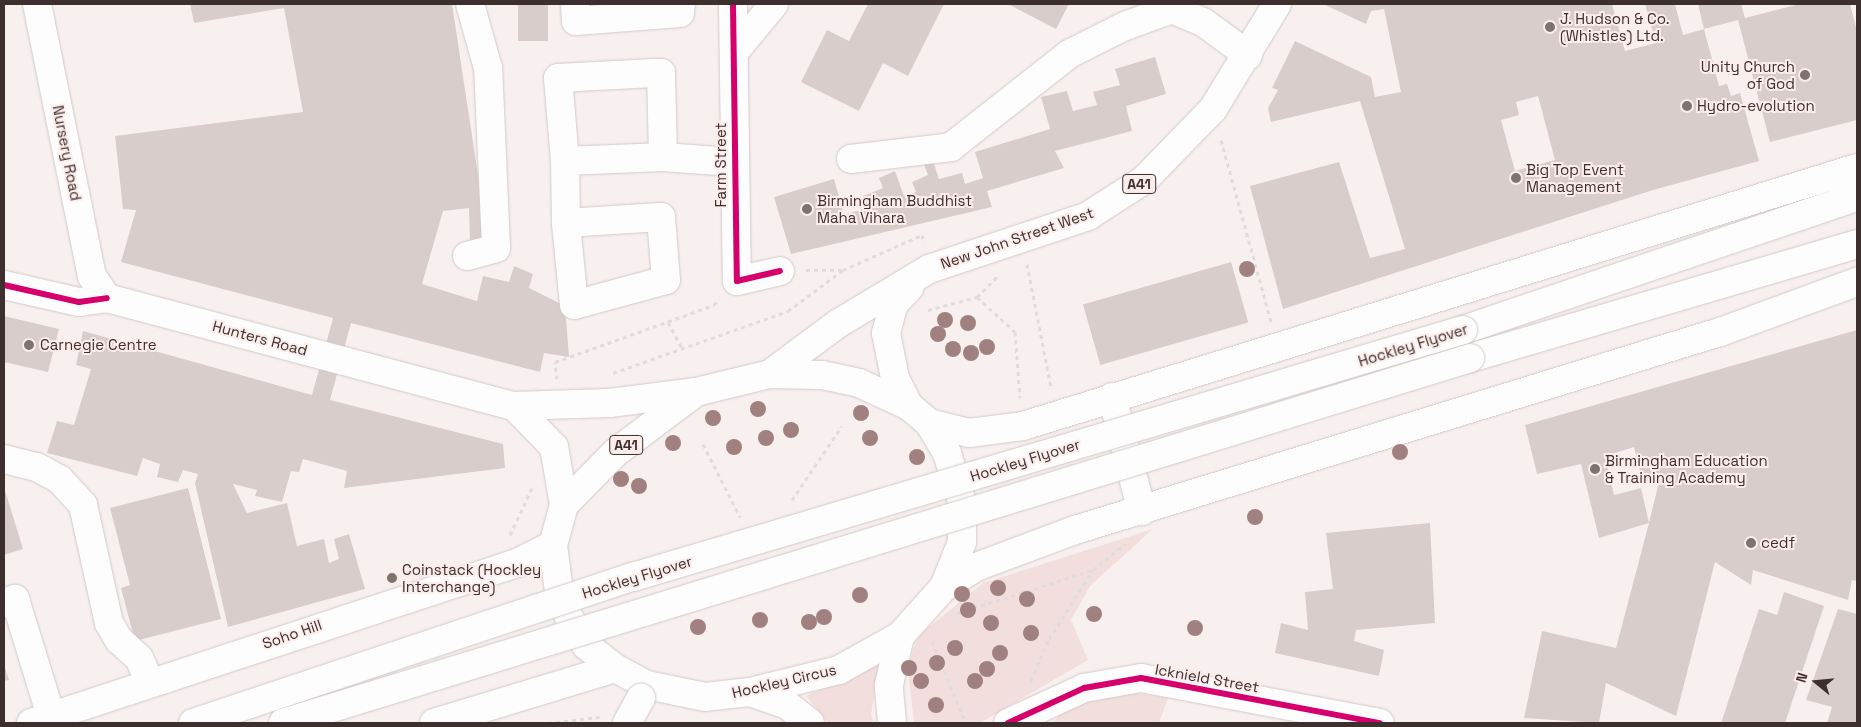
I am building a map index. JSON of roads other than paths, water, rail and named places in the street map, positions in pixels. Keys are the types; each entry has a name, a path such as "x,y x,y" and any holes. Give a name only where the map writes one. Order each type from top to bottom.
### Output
{"main road":[{"name":"Nursery Road","path":"37,4 92,276 107,298"},
{"path":"467,256 496,248 488,68 470,4"},
{"path":"575,4 576,21 680,13 681,4"},
{"name":"Farm Street","path":"732,4 735,51 732,162 737,281 780,271"},
{"path":"735,51 774,4"},
{"name":"New John Street West","path":"770,374 838,323 929,268 1088,216 1144,180 1213,109 1248,55 1277,4"},
{"path":"851,160 951,147 1068,54 1124,26 1172,10 1203,22 1248,55"},
{"path":"566,223 558,78 661,73 663,157"},
{"path":"564,161 663,157 732,162"},
{"path":"919,415 969,433 1023,426 1857,168"},
{"name":"Hockley Flyover","path":"193,723 633,577 1463,330 1857,197"},
{"name":"Hockley Flyover","path":"283,723 1470,358 1857,244"},
{"name":"New John Street West","path":"919,415 886,346 888,317 894,304 929,268"},
{"path":"944,587 1021,549 1720,332 1857,282"},
{"name":"Hunters Road","path":"4,284 79,302 107,298 514,406 562,406 696,392"},
{"name":"Hockley Circus","path":"770,374 822,375 859,383 919,415 947,453 962,502 962,542 944,587 900,636 839,670 750,692 706,697 644,692 586,645 568,618 559,592 553,545 564,505 615,453 696,392 770,374"},
{"path":"1112,397 1142,511"},
{"path":"514,406 554,447 564,505"},
{"path":"4,459 37,467 60,480 83,505 109,623 119,640 139,658 150,683"},
{"name":"Soho Hill","path":"41,720 517,563 553,545"},
{"path":"4,603 15,599 41,720"},
{"name":"A41","path":"892,723 889,685 900,636"},
{"path":"434,723 615,668"},
{"name":"Icknield Street","path":"1030,716 1084,688 1141,678 1380,723"},
{"path":"627,723 644,692"},
{"name":"A41","path":"750,692 787,705 810,723"}],"place":[{"name":"J. Hudson & Co. (Whistles) Ltd.","path":"1550,27"},
{"name":"Unity Church of God","path":"1805,75"},
{"name":"Hydro-evolution","path":"1687,106"},
{"name":"Big Top Event Management","path":"1516,178"},
{"name":"Birmingham Buddhist Maha Vihara","path":"807,209"},
{"name":"Carnegie Centre","path":"29,345"},
{"name":"Birmingham Education & Training Academy","path":"1595,469"},
{"name":"cedf","path":"1751,543"},
{"name":"Coinstack (Hockley Interchange)","path":"392,578"}]}
